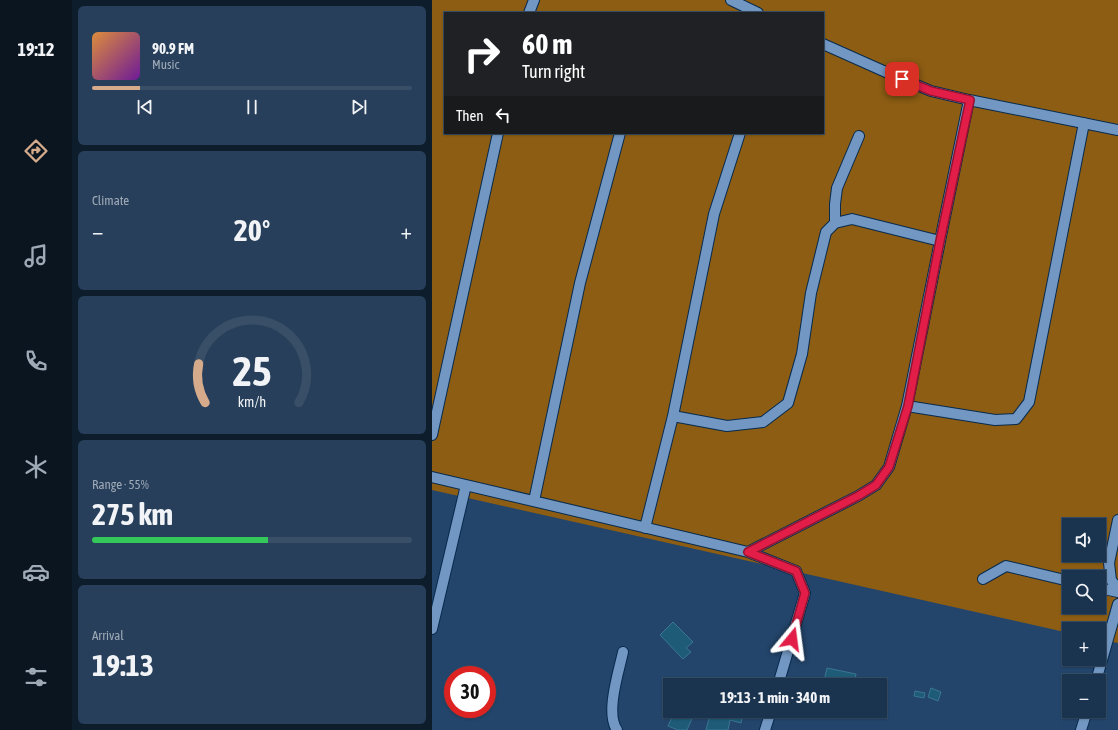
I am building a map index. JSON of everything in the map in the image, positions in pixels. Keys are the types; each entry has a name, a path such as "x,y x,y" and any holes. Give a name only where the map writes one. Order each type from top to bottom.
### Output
{"street":[{"path":"529,12 534,0"},
{"path":"731,0 756,12"},
{"path":"824,44 931,91 1118,130"},
{"path":"748,552 858,496 876,485 889,467 908,406 940,241 970,100"},
{"path":"908,406 994,420 1016,419 1029,402 1084,123"},
{"path":"432,435 498,134"},
{"path":"534,501 580,283 620,134"},
{"path":"644,528 673,416 714,214 740,134"},
{"path":"836,223 835,204 837,188 859,136"},
{"path":"673,416 727,426 763,422 788,403 802,354 811,293 826,232 836,223 852,219 940,241"},
{"path":"432,477 748,552 796,571 805,593 780,678"},
{"path":"432,629 466,485"},
{"path":"1118,520 1109,563 1111,580 1118,591"},
{"path":"983,579 1006,566 1062,579"},
{"path":"1106,589 1118,591"},
{"path":"1098,674 1115,627 1118,604"},
{"path":"617,730 614,726 612,703 623,652"},
{"path":"765,730 769,718"},
{"path":"1081,730 1085,718"}],"shaded area":[{"path":"432,0 1118,0 1118,643 1106,640 1106,622 1062,622 1062,631 432,490"}],"building":[{"path":"673,622 693,642 686,648 691,652 683,659 660,635"},
{"path":"827,668 856,674 855,678 825,678"},
{"path":"931,688 941,692 938,701 928,697"},
{"path":"915,691 925,693 924,698 914,696"},
{"path":"672,718 692,718 687,730 678,730 668,726"},
{"path":"709,718 742,718 741,723 730,720 728,730 706,730"}],"route":[{"path":"792,639 805,593 796,571 748,552 858,496 876,485 889,467 908,406 940,241 970,100 931,91 902,79"}]}
